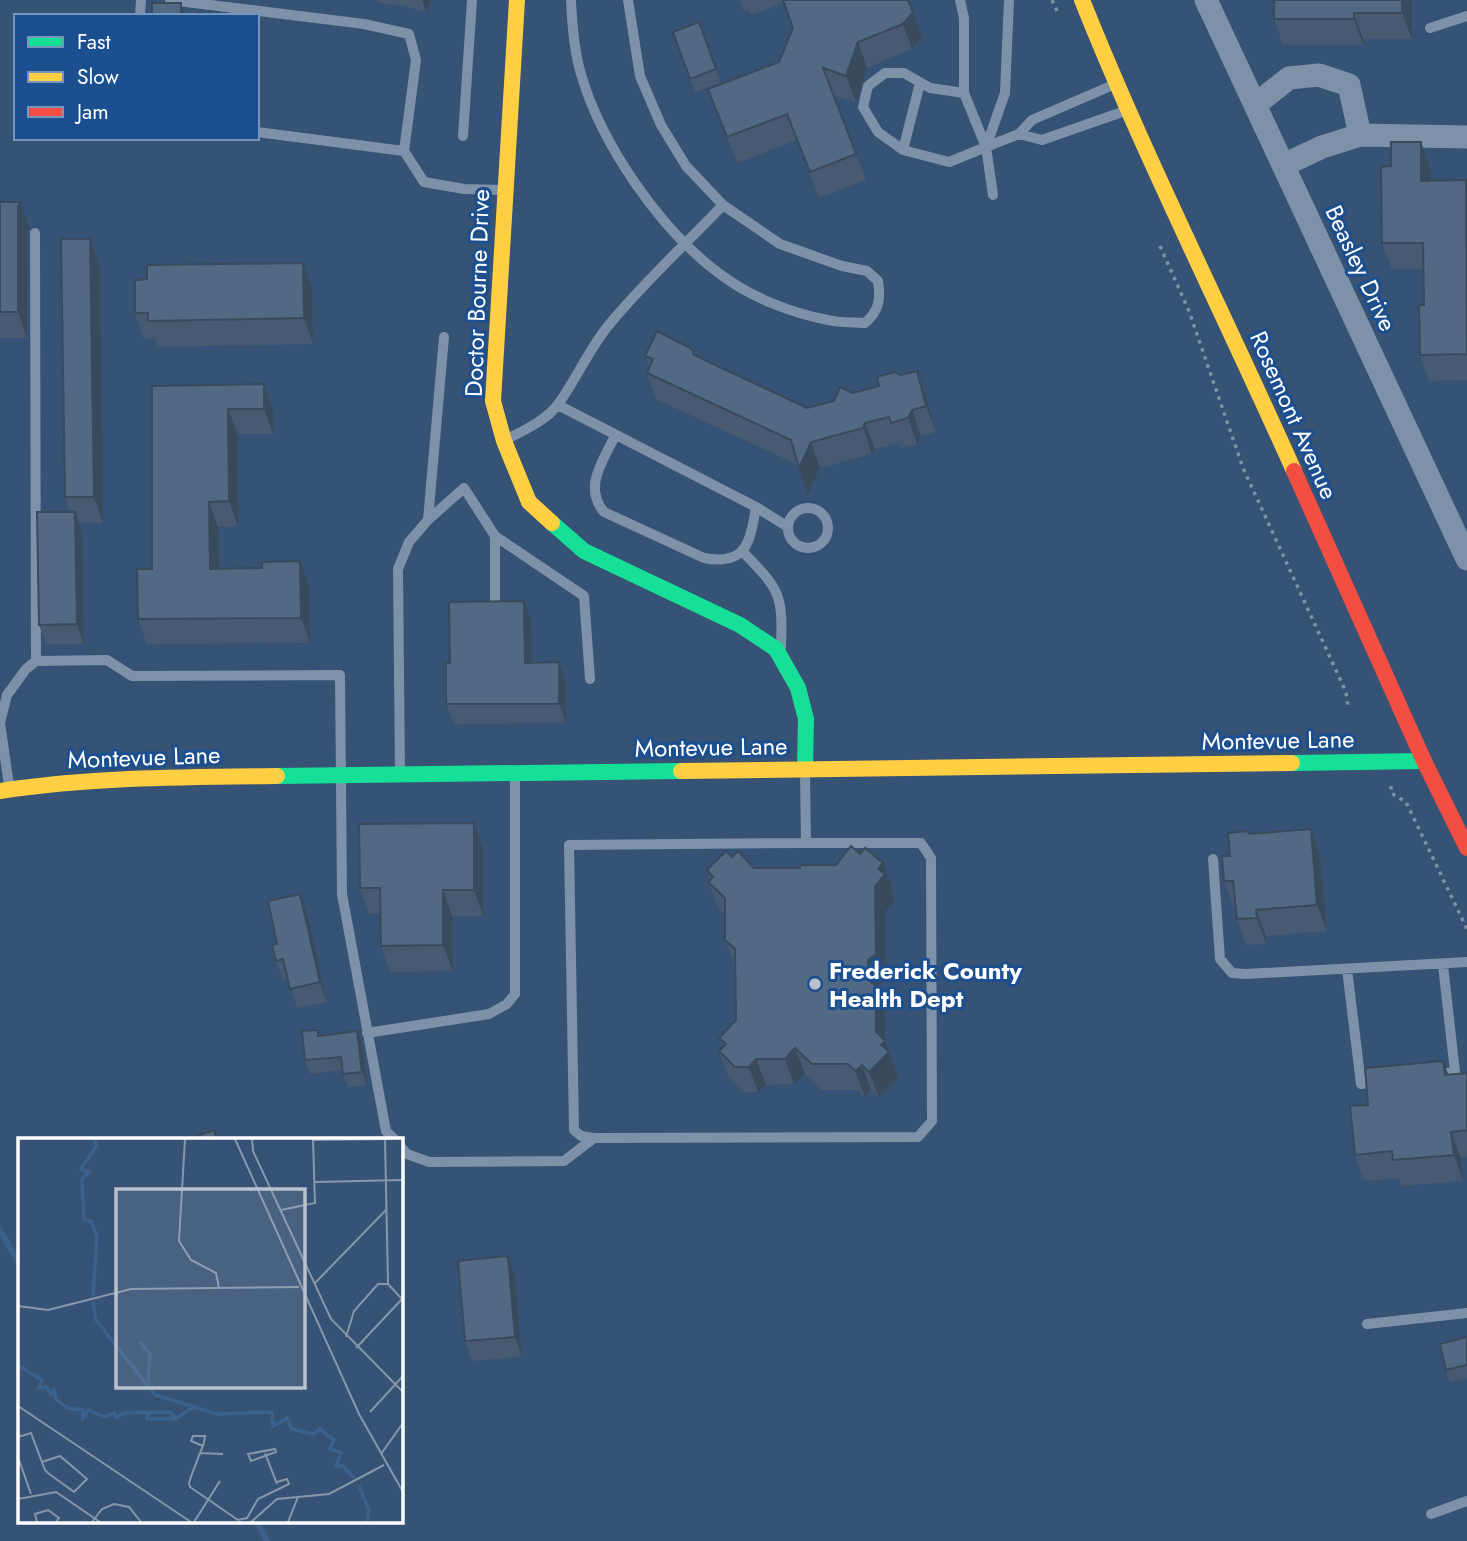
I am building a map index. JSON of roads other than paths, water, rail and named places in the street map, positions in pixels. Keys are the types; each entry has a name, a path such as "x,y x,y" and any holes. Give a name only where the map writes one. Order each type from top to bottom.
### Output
{"street":[{"name":"Doctor Bourne Drive","path":"517,0 492,401 504,440 529,502 584,551 740,625 776,649 798,688 806,719 805,768"},
{"name":"Rosemont Avenue","path":"1082,0 1127,110 1240,350 1424,761 1467,848"},
{"name":"Beasley Drive","path":"1206,0 1467,559"},
{"path":"1255,105 1289,78 1319,75 1349,85 1360,135"},
{"path":"1284,165 1322,147 1360,135 1467,137"},
{"name":"Montevue Lane","path":"5,790 51,783 118,778 1424,761"}],"lane":[{"path":"170,0 364,24 409,34 416,60 404,151 424,182 464,189 504,190"},
{"path":"463,136 472,0"},
{"path":"571,0 581,74 601,125 625,170 686,244 720,275 768,301 829,321 865,323 875,314 881,297 878,281 867,271 842,266 780,244 723,205 686,166 661,125 640,76 628,0"},
{"path":"960,0 964,18 964,93 986,147 993,195"},
{"path":"986,147 1005,93 1009,0"},
{"path":"1430,28 1467,16"},
{"path":"964,93 930,88 904,73 885,73 868,86 863,107 878,132 903,150 949,162 1019,134 1032,120 1116,84"},
{"path":"903,150 920,83"},
{"path":"1019,134 1042,140 1127,110"},
{"path":"259,132 404,151"},
{"path":"504,440 535,424 558,405 607,326 723,205"},
{"path":"35,233 36,661"},
{"path":"428,520 444,337"},
{"path":"558,405 756,507 788,527"},
{"path":"615,436 593,490 595,502 604,512 704,558 718,561 731,559 743,552 751,535 756,507"},
{"path":"400,775 398,569 409,542 428,520 464,488 495,536 584,596 590,678"},
{"path":"495,536 495,607"},
{"path":"743,552 772,582 779,595 782,626 780,657"},
{"path":"5,790 0,723 7,695 26,669 36,661 107,660 132,676 340,675 342,894 386,1131 393,1138"},
{"path":"805,768 806,843"},
{"path":"367,1033 489,1014 507,1004 515,993 515,773"},
{"path":"921,843 931,858 932,1121 918,1137 594,1138 581,1136 574,1130 569,845 921,843"},
{"path":"1213,859 1220,959 1232,973 1467,962"},
{"path":"1415,1077 1455,1072 1443,965"},
{"path":"1347,969 1360,1083 1388,1080"},
{"path":"402,1148 407,1154 429,1162 564,1161 594,1138"},
{"path":"1367,1324 1467,1313"},
{"path":"1431,1514 1467,1501"}],"waterway":[{"path":"0,1231 18,1260"},
{"path":"258,1524 267,1541"}],"place":[{"name":"Frederick County Health Dept","path":"815,984"}]}
